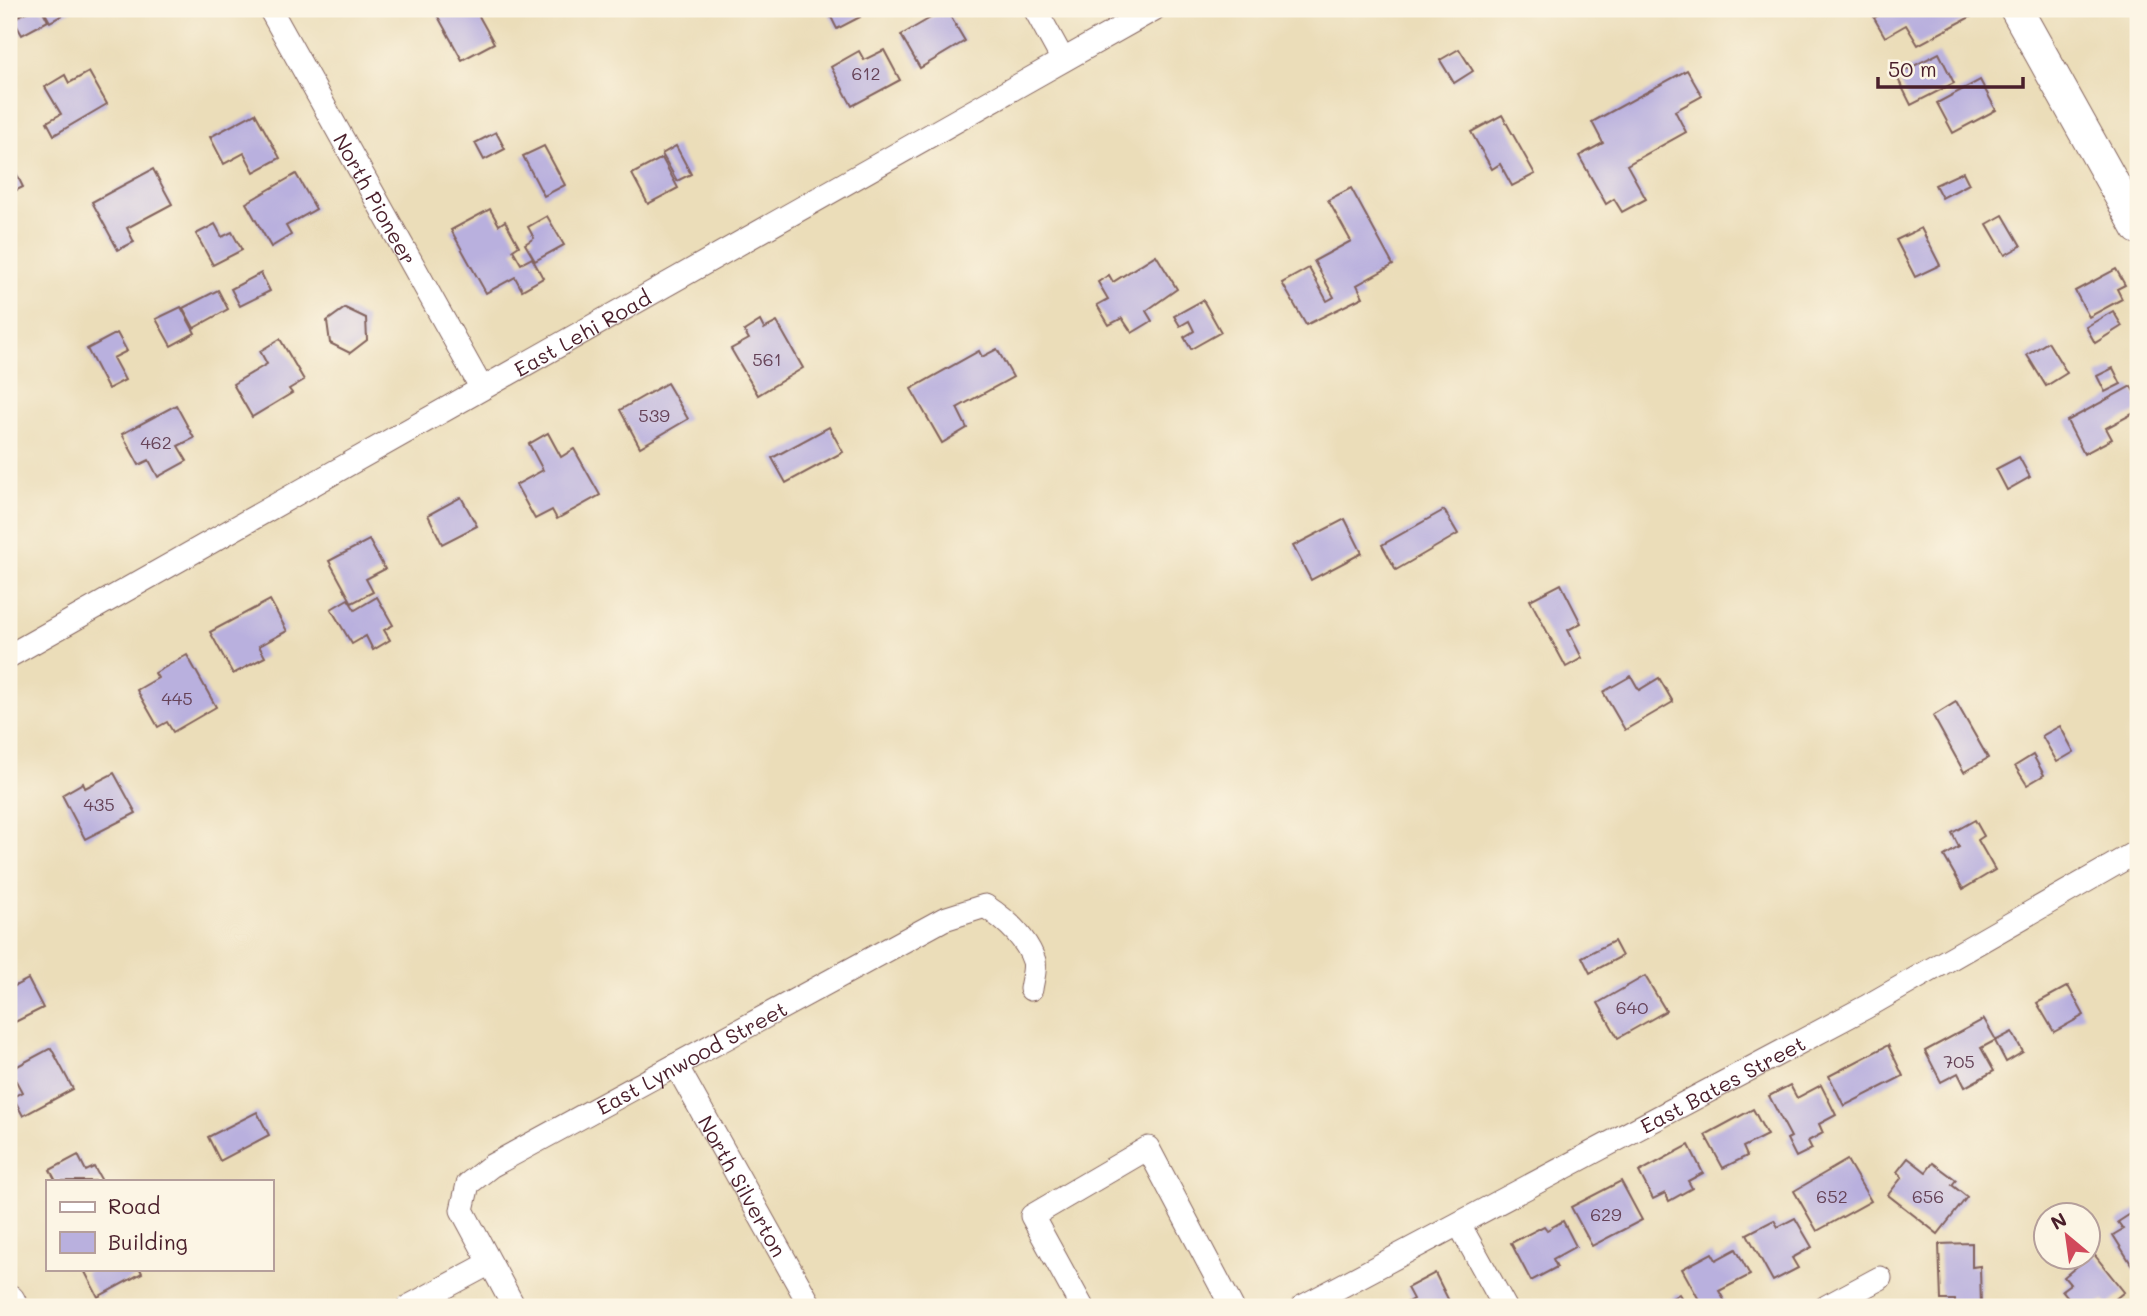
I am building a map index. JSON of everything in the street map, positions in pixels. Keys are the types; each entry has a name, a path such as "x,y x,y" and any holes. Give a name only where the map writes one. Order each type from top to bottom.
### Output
{"street":[{"name":"North Pioneer","path":"271,9 481,387"},
{"path":"1035,9 1063,60"},
{"name":"East Lehi Road","path":"9,656 1154,9"},
{"path":"2016,9 2138,228"},
{"name":"East Bates Street","path":"1302,1307 1866,1007 2138,850"},
{"name":"East Lynwood Street","path":"514,1307 462,1210 468,1184 491,1166 944,919 985,906 1005,919 1035,963 1031,989"},
{"name":"North Silverton","path":"676,1065 811,1307"},
{"path":"1082,1307 1032,1216 1148,1148 1232,1307"},
{"path":"1459,1224 1505,1307"},
{"path":"408,1307 490,1263"},
{"path":"1826,1307 1880,1278"},
{"path":"9,1301 12,1307"}],"building":[{"path":"32,9 42,9 48,21 22,35 13,19"},
{"path":"43,9 74,9 50,22"},
{"path":"444,9 475,9 494,43 462,60 436,13"},
{"path":"827,9 855,9 860,17 837,29"},
{"path":"946,9 965,41 920,68 901,35"},
{"path":"1890,9 1899,9 1902,13 1909,9 1985,9 1918,45 1906,25 1885,37 1874,18"},
{"path":"1459,49 1473,71 1454,83 1440,60"},
{"path":"884,50 900,80 852,106 831,67 859,51 864,60"},
{"path":"1939,53 1954,83 1911,105 1896,75"},
{"path":"1687,70 1702,96 1675,111 1686,132 1627,165 1646,199 1622,212 1614,199 1606,204 1579,156 1603,143 1592,122"},
{"path":"89,72 107,104 54,135 47,122 61,114 45,87 65,75 69,83"},
{"path":"1980,80 1996,110 1953,133 1937,103"},
{"path":"255,113 280,158 254,172 244,153 224,164 210,137"},
{"path":"1502,115 1535,174 1512,186 1500,164 1492,169 1471,132"},
{"path":"496,132 505,149 484,160 475,143"},
{"path":"544,146 565,185 544,196 523,156"},
{"path":"676,146 691,174 677,181 662,154"},
{"path":"662,158 678,188 648,204 632,174"},
{"path":"12,165 23,187 9,194 9,167"},
{"path":"153,169 172,204 127,228 134,242 118,250 92,202"},
{"path":"1963,172 1969,184 1942,198 1935,185"},
{"path":"296,174 316,209 286,226 291,235 271,247 246,203"},
{"path":"1351,188 1393,265 1357,285 1363,297 1306,325 1282,283 1309,268 1327,301 1334,297 1314,261 1351,241 1328,200"},
{"path":"490,209 499,225 505,221 519,246 513,250 521,264 532,258 543,278 522,290 515,277 486,293 451,230"},
{"path":"2003,215 2021,246 2005,255 1987,224"},
{"path":"547,216 564,245 535,261 525,244 534,238 528,227"},
{"path":"215,224 222,237 232,232 242,250 213,265 196,234"},
{"path":"1921,228 1940,265 1915,277 1896,240"},
{"path":"1156,255 1177,289 1146,311 1152,321 1132,333 1122,318 1109,325 1097,305 1108,299 1098,282 1109,275 1113,282"},
{"path":"2116,269 2125,285 2117,289 2122,299 2089,317 2075,291"},
{"path":"261,273 270,291 240,306 231,289"},
{"path":"218,290 228,309 194,328 183,308"},
{"path":"1203,300 1221,332 1191,349 1184,337 1194,331 1189,321 1180,326 1174,316"},
{"path":"181,307 195,333 171,346 156,319"},
{"path":"345,308 366,318 367,340 350,353 330,343 327,321"},
{"path":"2113,311 2122,326 2095,343 2086,327"},
{"path":"760,321 764,329 777,322 803,368 758,395 731,349 749,339 744,331"},
{"path":"117,333 127,351 113,358 125,380 108,389 87,349"},
{"path":"280,339 304,380 289,389 292,393 252,417 233,384 267,364 260,351"},
{"path":"2048,342 2067,373 2046,386 2027,355"},
{"path":"997,349 1013,377 957,408 967,428 942,443 911,389 979,351 982,357"},
{"path":"2113,368 2121,384 2105,392 2097,376"},
{"path":"667,383 688,419 640,447 620,410"},
{"path":"2131,386 2138,399 2138,411 2106,428 2112,439 2084,454 2067,421"},
{"path":"176,405 194,438 178,446 187,461 158,477 149,460 139,465 122,434"},
{"path":"829,427 843,452 786,483 772,458"},
{"path":"548,433 561,457 574,449 600,495 557,519 552,510 535,519 516,485 543,470 529,444"},
{"path":"2019,457 2030,477 2007,490 1996,469"},
{"path":"461,497 477,526 442,544 428,515"},
{"path":"1444,510 1458,534 1396,570 1382,545"},
{"path":"1345,519 1362,553 1311,580 1293,546"},
{"path":"369,540 385,569 366,579 373,592 352,603 329,561"},
{"path":"1561,584 1581,623 1568,630 1582,658 1566,667 1530,600"},
{"path":"377,597 393,625 384,630 390,640 373,650 366,636 352,644 331,609 348,599 355,610"},
{"path":"270,600 287,631 259,646 265,657 233,674 210,632"},
{"path":"187,655 216,707 173,732 167,722 158,727 137,690 158,678 155,673"},
{"path":"1631,676 1639,690 1659,678 1673,702 1625,730 1603,692"},
{"path":"1956,702 1988,758 1964,772 1933,716"},
{"path":"2060,726 2074,752 2057,762 2042,736"},
{"path":"2033,755 2044,775 2027,785 2015,766"},
{"path":"114,773 136,813 85,839 62,795 83,783 85,788"},
{"path":"1975,820 1984,836 1978,840 1995,870 1963,889 1944,856 1959,847 1952,833"},
{"path":"1614,941 1622,956 1590,973 1582,957"},
{"path":"1645,976 1666,1011 1618,1038 1598,1003"},
{"path":"28,979 43,1008 11,1024 9,989"},
{"path":"2068,986 2084,1015 2054,1032 2037,1003"},
{"path":"1984,1019 1996,1040 1981,1048 1994,1071 1965,1087 1958,1073 1941,1082 1925,1051"},
{"path":"2012,1032 2023,1052 2006,1062 1995,1041"},
{"path":"1888,1045 1903,1076 1844,1106 1829,1076"},
{"path":"51,1048 73,1089 23,1116 13,1097 22,1092 10,1070"},
{"path":"1790,1085 1797,1098 1821,1085 1836,1115 1819,1124 1823,1133 1808,1141 1812,1149 1796,1157 1787,1139 1791,1137 1769,1096"},
{"path":"1753,1109 1767,1135 1743,1147 1747,1156 1723,1168 1705,1135"},
{"path":"257,1112 269,1135 220,1161 208,1137"},
{"path":"1689,1145 1703,1173 1688,1181 1692,1188 1669,1201 1665,1193 1653,1199 1639,1172"},
{"path":"78,1155 86,1171 94,1167 101,1180 55,1180 50,1170"},
{"path":"1908,1158 1926,1172 1933,1163 1956,1180 1952,1185 1967,1197 1938,1234 1888,1195 1902,1177 1897,1172"},
{"path":"1847,1160 1871,1201 1817,1231 1794,1191"},
{"path":"1621,1181 1642,1220 1592,1246 1571,1207"},
{"path":"2138,1209 2138,1275 2113,1235 2123,1229 2118,1222"},
{"path":"1795,1218 1812,1247 1792,1258 1798,1268 1773,1281 1747,1234 1774,1220 1778,1227"},
{"path":"1563,1221 1576,1246 1553,1259 1557,1267 1531,1281 1511,1243 1544,1226 1547,1230"},
{"path":"1972,1243 1972,1267 1980,1266 1981,1307 1955,1307 1955,1300 1941,1300 1939,1244"},
{"path":"1736,1249 1750,1275 1719,1291 1728,1307 1703,1307 1682,1269 1712,1253 1716,1260"},
{"path":"2102,1264 2124,1292 2108,1305 2103,1300 2093,1307 2076,1307 2062,1290 2070,1284 2064,1277 2072,1270 2102,1270"},
{"path":"140,1270 142,1273 98,1297 85,1272"},
{"path":"1435,1273 1452,1307 1408,1307 1406,1303 1413,1299 1407,1288"},
{"path":"1679,1294 1687,1307 1641,1307 1656,1299 1660,1305"}]}
